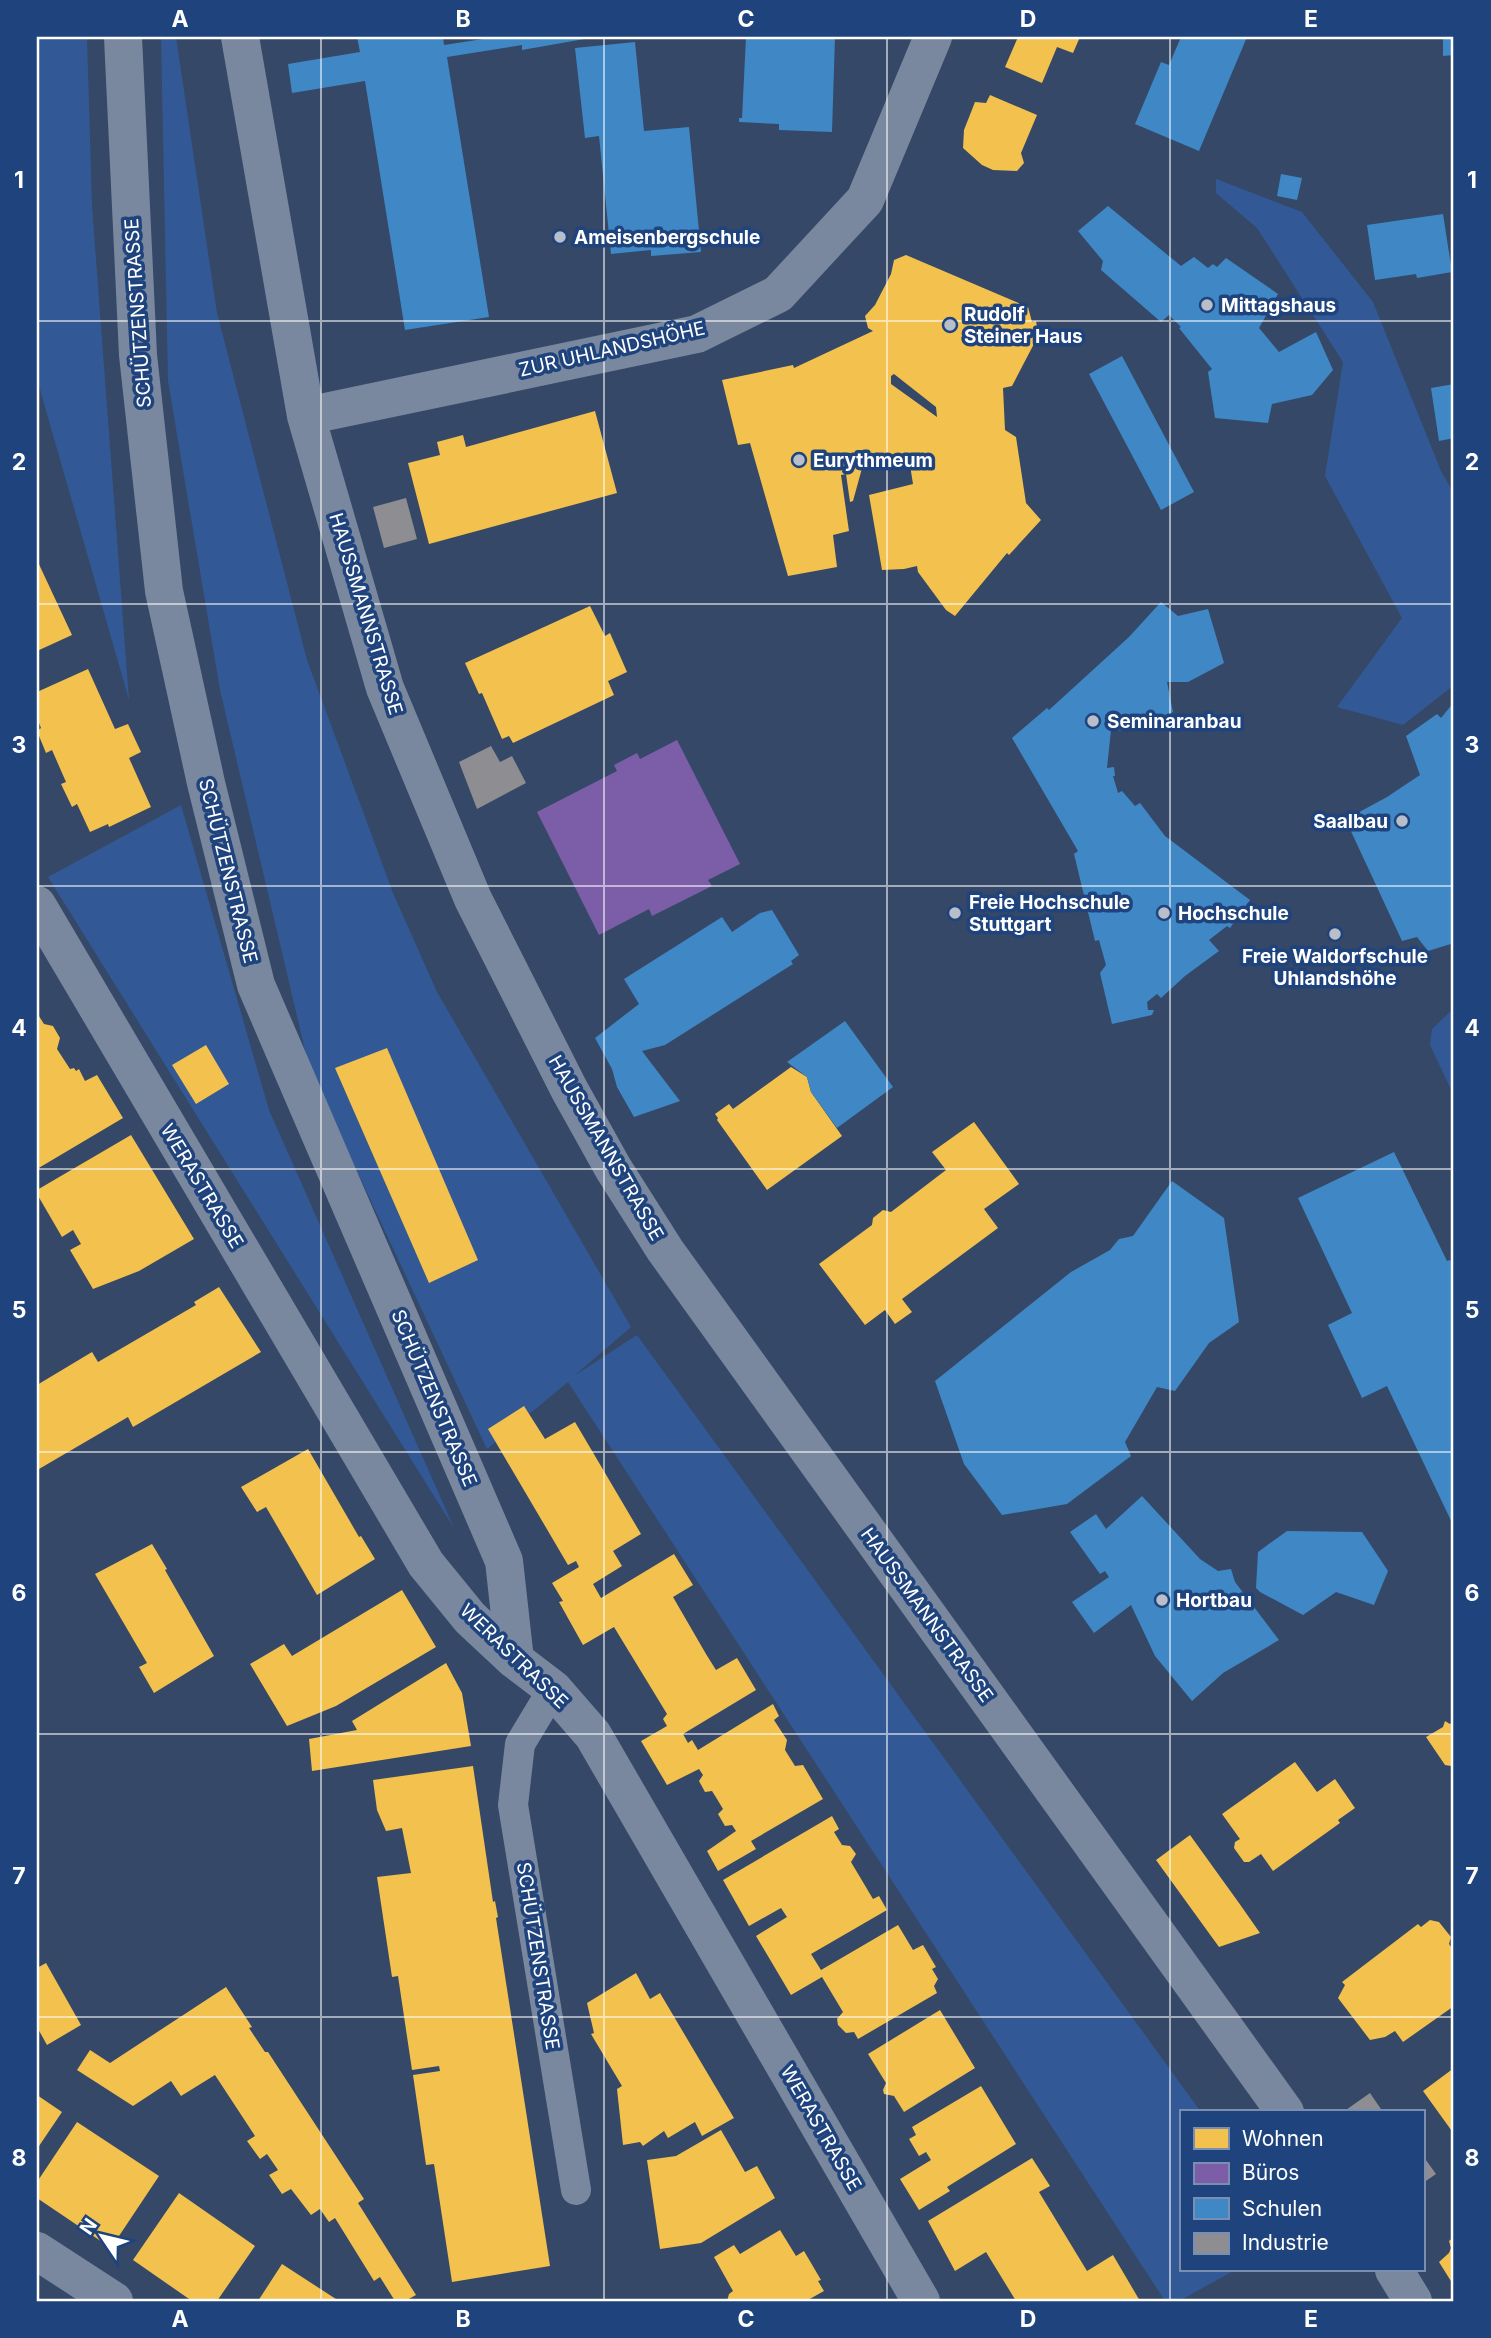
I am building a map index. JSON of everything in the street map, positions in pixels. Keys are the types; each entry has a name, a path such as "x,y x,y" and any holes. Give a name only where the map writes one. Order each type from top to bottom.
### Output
{"street":[{"name":"SCHÜTZENSTRASSE","path":"123,37 138,355 164,591 206,783 256,985 504,1561 515,1660"},
{"name":"HAUSSMANNSTRASSE","path":"240,37 306,416 390,701 473,899 569,1089 613,1168 664,1250 1284,2110"},
{"name":"ZUR UHLANDSHÖHE","path":"306,416 697,334 778,294 865,200 933,37"},
{"name":"WERASTRASSE","path":"37,905 426,1564 470,1618 515,1660 553,1689 593,1735 921,2301"},
{"name":"SCHÜTZENSTRASSE","path":"553,1689 520,1744 513,1805 576,2190"},
{"path":"37,2251 114,2301"},
{"path":"1395,2272 1413,2301"}],"shaded area":[{"path":"37,37 87,37 92,206 129,700 37,379"},
{"path":"161,37 176,37 217,313 307,660 393,893 437,992 631,1327 574,1376 637,1335 1200,2110 1180,2110 1180,2272 1231,2272 1179,2301 1165,2301 568,1382 487,1449 310,1071 220,690 168,381"},
{"path":"1216,179 1302,212 1373,302 1441,471 1454,494 1454,685 1403,725 1337,707 1402,618 1325,476 1343,362 1257,228 1216,193"},
{"path":"181,805 269,1110 454,1528 48,877"},
{"path":"1454,1008 1454,1096 1430,1045 1432,1029"}],"building: Wohnen":[{"path":"1018,37 1080,37 1073,53 1057,47 1042,83 1005,67"},
{"path":"990,95 1037,115 1021,153 1024,163 1017,171 993,170 982,165 963,148 964,130 975,102 986,103"},
{"path":"906,255 1028,307 1032,322 1036,321 1038,332 1034,333 1036,340 1012,386 1003,388 1005,430 1016,437 1026,503 1041,520 1009,555 1007,553 955,616 946,610 918,572 917,566 882,570 869,495 913,484 910,465 864,461 853,501 850,502 846,474 841,475 849,531 833,535 837,567 788,576 750,443 738,445 722,380 793,365 794,368 873,331 868,328 865,316 875,305 891,274 894,260","holes":["894,374 936,407 937,417 891,384 891,376"]},
{"path":"595,411 617,493 429,544 408,463 440,455 437,442 463,435 466,447"},
{"path":"37,560 72,635 37,651"},
{"path":"590,606 605,636 610,633 627,672 608,681 614,695 513,743 509,736 502,739 482,693 479,694 465,663"},
{"path":"88,669 115,729 128,724 141,752 129,758 151,807 109,827 108,824 90,832 77,804 72,807 61,784 66,782 52,750 46,753 37,731 41,728 37,718 37,692"},
{"path":"37,1013 44,1024 53,1026 60,1038 57,1049 70,1069 79,1069 85,1081 97,1075 123,1118 37,1169"},
{"path":"206,1045 229,1084 196,1104 172,1065"},
{"path":"387,1048 478,1260 429,1283 335,1068"},
{"path":"791,1067 807,1077 811,1092 842,1136 767,1190 715,1114 729,1104 733,1109"},
{"path":"974,1122 1019,1184 984,1209 998,1228 902,1299 912,1312 895,1324 885,1310 865,1325 819,1264 872,1225 873,1218 883,1210 891,1212 946,1170 932,1152"},
{"path":"131,1135 194,1239 139,1271 93,1289 70,1250 81,1244 73,1230 62,1237 37,1190"},
{"path":"219,1287 261,1352 133,1427 128,1417 39,1469 37,1385 92,1352 98,1362 196,1305 194,1302"},
{"path":"524,1406 545,1439 575,1422 641,1534 613,1551 622,1566 593,1584 601,1598 674,1554 693,1585 673,1597 706,1654 716,1670 737,1658 756,1690 683,1734 688,1743 692,1740 698,1750 773,1704 779,1716 774,1720 787,1740 785,1750 795,1766 803,1765 823,1799 751,1841 756,1849 718,1871 707,1851 736,1831 732,1825 725,1826 718,1814 723,1809 712,1791 705,1792 699,1781 703,1775 699,1769 667,1785 641,1741 667,1726 663,1719 667,1714 614,1627 583,1645 559,1602 563,1601 552,1583 579,1567 576,1561 568,1565 488,1429"},
{"path":"308,1449 359,1537 361,1536 375,1559 317,1595 266,1507 257,1512 241,1487"},
{"path":"152,1544 214,1656 154,1693 139,1667 147,1663 95,1574"},
{"path":"402,1590 436,1647 336,1706 287,1726 250,1664 284,1644 292,1656"},
{"path":"446,1663 462,1693 471,1746 312,1771 309,1739 357,1730 352,1721"},
{"path":"1445,1721 1450,1724 1454,1721 1454,1764 1451,1766 1445,1765 1426,1737 1443,1727"},
{"path":"1295,1762 1317,1792 1335,1779 1355,1808 1338,1820 1340,1823 1273,1871 1261,1854 1249,1862 1244,1862 1234,1848 1235,1842 1240,1839 1222,1814"},
{"path":"473,1766 550,2266 452,2282 434,2164 426,2165 413,2075 440,2071 439,2066 412,2070 398,1976 392,1977 377,1877 411,1873 402,1828 386,1831 377,1810 373,1780"},
{"path":"832,1816 839,1829 834,1832 842,1845 850,1846 856,1854 851,1862 873,1899 879,1896 887,1910 811,1954 821,1970 898,1925 913,1950 923,1945 936,1967 932,1969 938,1979 934,1986 937,1993 858,2039 854,2032 846,2033 838,2025 837,2019 843,2012 822,1977 791,1995 756,1936 787,1917 781,1908 749,1926 723,1880"},
{"path":"1190,1835 1260,1933 1219,1947 1156,1860"},
{"path":"1430,1920 1439,1922 1451,1937 1449,1944 1454,1951 1454,2006 1403,2042 1395,2031 1385,2037 1370,2040 1338,1998 1345,1985 1342,1982 1418,1924 1421,1927"},
{"path":"46,1963 81,2025 47,2045 37,2027 37,1968"},
{"path":"636,1973 650,1999 660,1993 734,2118 702,2136 695,2122 668,2138 664,2131 643,2146 640,2142 623,2145 617,2089 622,2086 591,2034 594,2033 587,2003"},
{"path":"226,1987 252,2027 249,2028 265,2052 268,2052 364,2199 358,2203 416,2295 405,2301 395,2301 380,2277 374,2281 335,2218 329,2222 320,2209 311,2215 291,2189 282,2194 269,2175 278,2170 267,2154 260,2159 247,2141 255,2136 215,2075 181,2096 171,2081 133,2106 77,2070 90,2050 110,2063"},
{"path":"940,2010 975,2068 904,2112 894,2096 884,2094 886,2083 868,2054"},
{"path":"1454,2068 1454,2134 1423,2091"},
{"path":"981,2086 1016,2144 947,2187 950,2191 919,2210 900,2179 931,2160 926,2152 919,2156 909,2139 916,2135 912,2127"},
{"path":"37,2095 62,2112 37,2149"},
{"path":"77,2122 159,2176 111,2248 37,2198 37,2182"},
{"path":"721,2130 745,2172 757,2166 775,2198 701,2243 660,2249 647,2160 676,2156"},
{"path":"1032,2158 1050,2186 1039,2192 1087,2271 1113,2255 1140,2301 1016,2301 986,2252 955,2271 928,2221"},
{"path":"179,2193 255,2246 217,2301 192,2301 133,2260"},
{"path":"780,2230 796,2256 804,2251 821,2280 818,2281 824,2291 806,2301 727,2301 733,2291 714,2257 734,2245 740,2254"},
{"path":"1454,2237 1454,2286 1439,2262 1449,2253 1449,2241"},
{"path":"282,2264 339,2301 258,2301"}],"building: Büros":[{"path":"677,740 740,864 708,880 712,886 652,916 649,909 599,935 537,812 617,771 614,765 637,753 640,759"}],"building: Schulen":[{"path":"357,37 443,37 444,45 496,37 596,37 522,50 522,45 447,57 489,317 405,330 365,81 292,93 288,64 360,52"},
{"path":"746,37 835,37 832,132 779,130 779,124 739,122 739,118 742,118"},
{"path":"1181,37 1247,37 1199,151 1135,124 1161,62 1169,65"},
{"path":"1443,37 1454,37 1454,55 1443,56"},
{"path":"635,42 644,131 689,127 701,252 651,256 651,250 611,254 599,136 585,138 575,48"},
{"path":"1281,174 1302,178 1297,200 1277,196"},
{"name":"Mittagshaus","path":"1108,206 1181,266 1194,257 1208,268 1213,264 1217,267 1226,258 1278,294 1259,328 1279,352 1316,332 1333,370 1312,395 1272,404 1268,423 1215,418 1208,372 1212,369 1169,315 1161,322 1101,270 1103,261 1078,231"},
{"path":"1443,214 1452,272 1417,278 1416,274 1375,280 1367,225"},
{"path":"1122,356 1194,492 1161,510 1089,374"},
{"path":"1454,384 1454,438 1439,441 1431,388"},
{"path":"1161,602 1178,616 1208,609 1224,663 1188,682 1167,682 1173,712 1137,731 1111,730 1107,768 1114,767 1113,776 1118,793 1122,791 1135,806 1140,803 1165,836 1250,900 1230,928 1227,926 1209,940 1219,951 1161,998 1157,994 1147,1002 1148,1010 1154,1010 1152,1015 1112,1024 1100,973 1106,965 1099,940 1095,941 1074,854 1078,851 1012,738 1047,708 1049,710 1129,637"},
{"name":"Saalbau","path":"1454,702 1454,943 1428,951 1417,937 1402,941 1349,827 1352,816 1420,775 1406,736 1437,714 1441,718"},
{"path":"772,910 799,955 791,961 793,964 665,1045 642,1051 680,1101 634,1117 595,1038 639,1004 624,979 722,917 732,932 760,913"},
{"path":"845,1021 893,1087 837,1128 811,1092 807,1077 787,1062"},
{"path":"1394,1152 1447,1261 1450,1260 1454,1266 1454,1527 1387,1386 1362,1398 1328,1325 1352,1313 1298,1198"},
{"path":"1172,1181 1224,1218 1239,1322 1209,1343 1175,1391 1157,1387 1125,1442 1131,1456 1067,1504 1002,1515 964,1464 935,1381 1071,1272 1110,1250 1119,1239 1133,1236"},
{"name":"Hortbau","path":"1142,1496 1200,1559 1218,1571 1231,1569 1235,1582 1279,1640 1223,1673 1192,1701 1155,1656 1131,1605 1094,1633 1072,1602 1109,1577 1105,1571 1100,1574 1070,1532 1096,1514 1106,1529"},
{"path":"1287,1531 1362,1532 1388,1571 1374,1605 1336,1592 1303,1615 1260,1592 1256,1588 1258,1552"}],"building: Industrie":[{"path":"406,498 417,539 384,548 373,507"},
{"path":"491,746 500,762 512,756 526,783 477,809 459,762"},
{"path":"1370,2093 1382,2110 1346,2110"},
{"path":"1424,2157 1436,2174 1424,2182"}],"place":[{"name":"Ameisenbergschule","path":"560,237"},
{"name":"Mittagshaus","path":"1207,305"},
{"name":"Rudolf Steiner Haus","path":"950,325"},
{"name":"Eurythmeum","path":"799,460"},
{"name":"Seminaranbau","path":"1093,721"},
{"name":"Saalbau","path":"1402,821"},
{"name":"Freie Hochschule Stuttgart","path":"955,913"},
{"name":"Hochschule","path":"1164,913"},
{"name":"Freie Waldorfschule Uhlandshöhe","path":"1335,934"},
{"name":"Hortbau","path":"1162,1600"}]}
